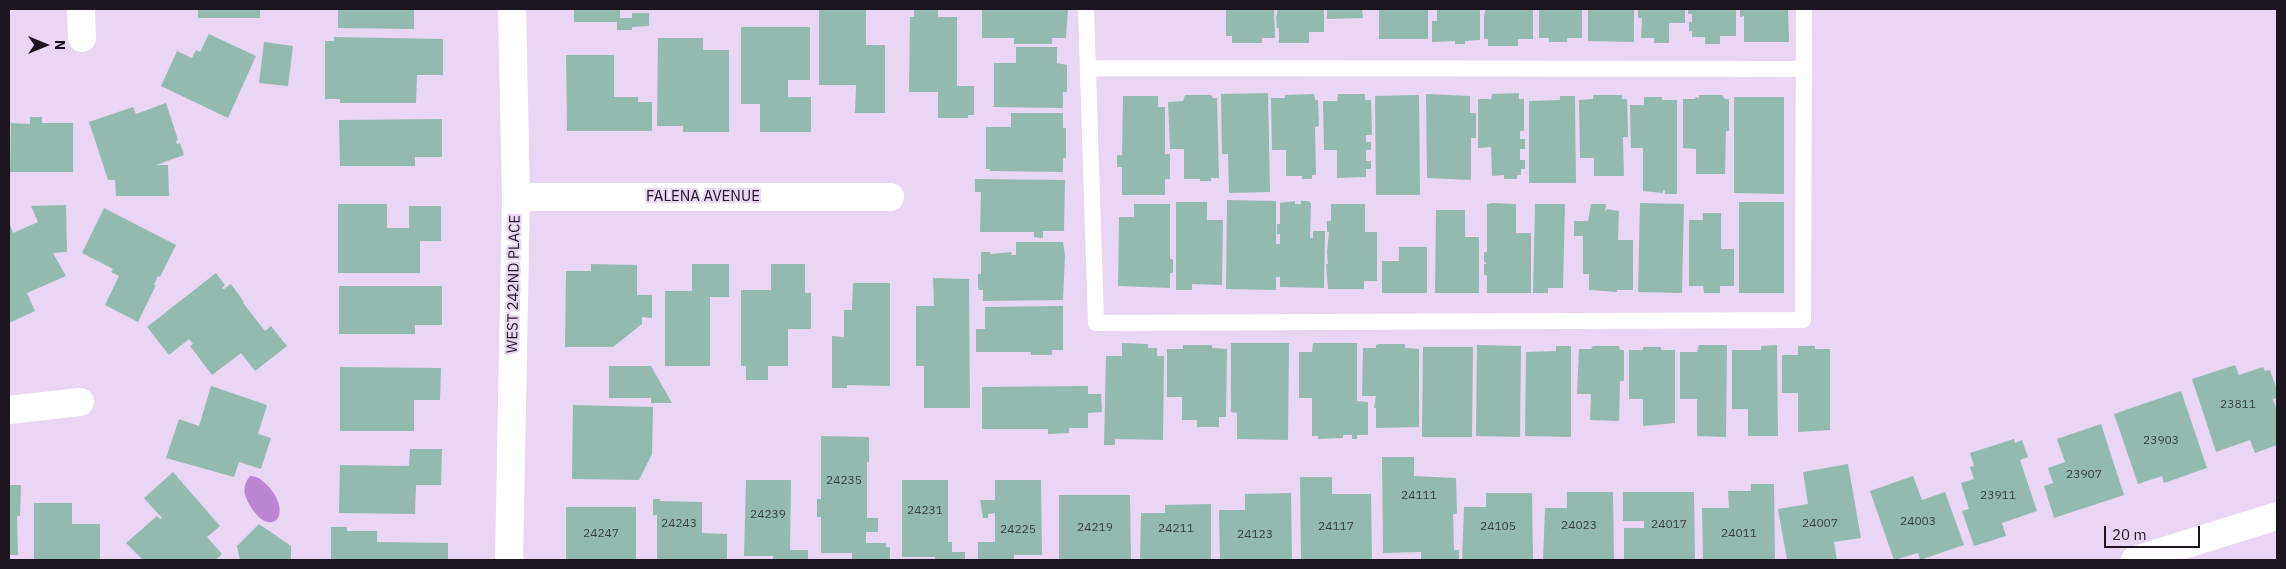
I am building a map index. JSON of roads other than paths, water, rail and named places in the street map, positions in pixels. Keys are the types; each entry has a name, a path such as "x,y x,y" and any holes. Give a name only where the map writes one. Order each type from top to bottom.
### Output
{"street":[{"path":"81,9 82,38"},
{"name":"WEST 242ND PLACE","path":"509,560 516,197 512,9"},
{"name":"FALENA AVENUE","path":"516,197 890,197"},
{"path":"9,410 80,402"},
{"path":"2135,560 2277,516"}],"lane":[{"path":"1086,9 1096,323 1803,320 1804,9"},
{"path":"1088,68 1804,69"}]}
